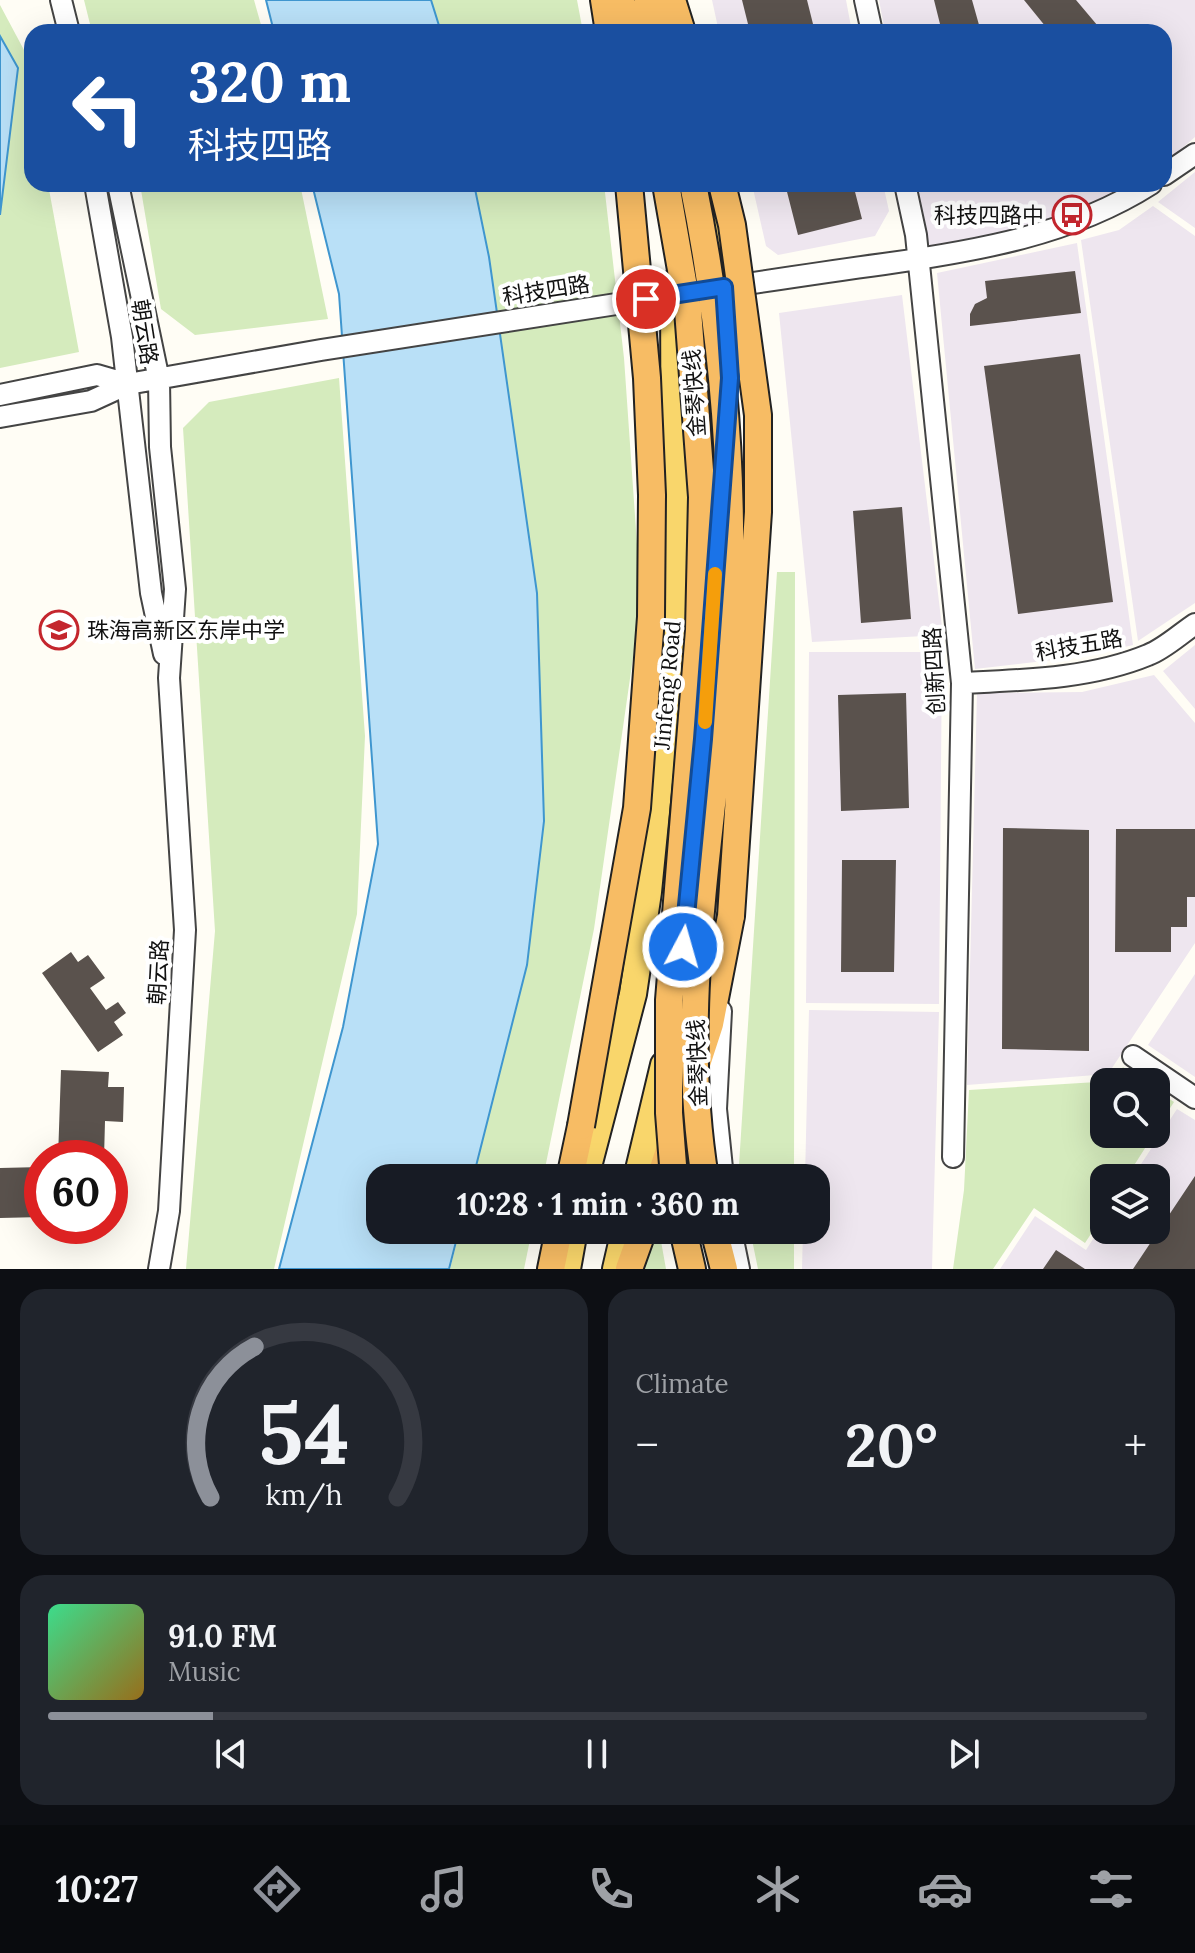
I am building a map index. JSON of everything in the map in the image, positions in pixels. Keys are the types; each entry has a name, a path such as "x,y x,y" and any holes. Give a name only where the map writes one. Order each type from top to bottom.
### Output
{"highway":[{"path":"604,0 608,24"},
{"path":"619,0 626,24"},
{"path":"648,0 656,24"},
{"path":"672,0 680,24"},
{"path":"573,1164 637,808 651,617 652,495 647,378 630,192"},
{"name":"金琴快线","path":"666,192 688,310 702,497 698,646 669,1000 669,1113 673,1164"},
{"name":"金琴快线","path":"694,192 714,301 729,504 724,700 701,892 694,1045 703,1164"},
{"path":"665,1164 710,1024 731,916 758,512 758,415 732,225 724,192"},
{"path":"551,1269 556,1244"},
{"path":"629,1269 638,1244"},
{"path":"686,1244 692,1269"},
{"path":"718,1244 724,1269"}],"main road":[{"path":"664,0 670,24"},
{"name":"Jinfeng Road","path":"589,1164 633,994 656,817 675,585 676,295 666,192"},
{"name":"Jinfeng Road","path":"640,1164 677,1007 702,755 730,378 724,287 710,192"},
{"path":"567,1269 571,1244"},
{"path":"616,1269 622,1244"}],"street":[{"path":"61,0 67,24"},
{"path":"865,0 870,24"},
{"path":"1172,170 1195,154"},
{"name":"朝云路","path":"96,192 122,337 151,593 169,678"},
{"name":"朝云路","path":"120,192 159,380 160,447 175,589 169,678 185,930 169,1211 159,1269"},
{"name":"创新四路","path":"907,192 916,235 962,683 953,1157"},
{"name":"科技四路","path":"0,417 91,401 128,384 321,350 917,259 1055,230 1098,214 1137,192"},
{"name":"科技四路","path":"0,395 97,375 128,384"},
{"name":"科技五路","path":"962,683 1070,675 1112,667 1151,654 1195,624"},
{"path":"722,1164 716,1109 722,992 731,916"},
{"path":"1133,1056 1195,1098"},
{"path":"734,1244 739,1269"}],"shaded area":[{"path":"712,0 846,0 850,24 717,24"},
{"path":"879,0 1195,0 1195,137 1172,157 1172,24 884,24"},
{"path":"1195,172 1195,228 1158,202"},
{"path":"754,192 885,192 889,211 875,236 778,255 766,246"},
{"path":"919,192 1121,192 1049,223 929,246"},
{"path":"1153,206 1195,236 1195,603 1138,641 1081,240 1119,230"},
{"path":"1077,243 1133,645 1087,656 975,669 937,273"},
{"path":"902,295 943,635 812,642 779,313"},
{"path":"1195,645 1195,709 1163,671"},
{"path":"809,652 942,652 939,1004 806,1003"},
{"path":"1154,675 1195,723 1195,943 1112,1068 1090,1068 1090,1075 967,1085 977,693 1082,692"},
{"path":"1195,974 1195,1077 1148,1045"},
{"path":"809,1010 939,1012 932,1269 802,1269 803,1244 830,1244 830,1164 805,1164"},
{"path":"1177,1109 1195,1120 1195,1269 1000,1269 1035,1216 1086,1250 1090,1244 1170,1244 1170,1164 1141,1164 1152,1148 1170,1148 1170,1120"}],"green space":[{"path":"84,0 254,0 261,24 90,24"},
{"path":"431,0 577,0 582,24 438,24"},
{"path":"0,5 24,50 24,192 49,192 79,352 0,368"},
{"path":"141,192 302,192 328,319 195,335 161,309"},
{"path":"476,192 605,192 624,358 641,602 594,929 546,1164 477,1164 527,965 544,821 537,593 489,257"},
{"path":"339,378 365,736 357,914 274,1269 186,1269 215,931 183,428 209,402"},
{"path":"777,572 795,572 794,1164 739,1164"},
{"path":"1090,1082 1090,1148 1145,1148 1135,1164 1090,1164 1090,1235 1085,1243 1034,1208 993,1269 953,1269 964,1190 969,1090"},
{"path":"456,1244 529,1244 524,1269 450,1269"},
{"path":"638,1244 662,1244 666,1269 632,1269"},
{"path":"753,1244 794,1244 794,1269 758,1269"}],"water":[{"path":"266,0 431,0 438,24 272,24"},
{"path":"0,36 18,68 0,215"},
{"path":"314,192 476,192 489,257 537,593 544,821 527,965 477,1164 366,1164 366,1244 455,1244 449,1269 279,1269 343,1027 378,844 339,294"}],"building":[{"path":"742,0 807,0 813,24 748,24"},
{"path":"934,0 972,0 979,24 940,24"},
{"path":"1024,0 1076,0 1096,24 1044,24"},
{"path":"787,192 855,192 862,219 798,235"},
{"path":"1075,271 1081,313 970,326 970,314 975,304 987,298 985,281"},
{"path":"1080,354 1113,602 1018,614 984,366"},
{"path":"902,507 911,619 861,623 853,511"},
{"path":"906,693 909,808 841,811 838,695"},
{"path":"1003,828 1089,830 1089,1051 1002,1049"},
{"path":"1116,829 1195,829 1195,897 1187,897 1187,927 1171,927 1171,952 1115,952"},
{"path":"842,860 896,860 894,972 841,972"},
{"path":"71,952 78,962 88,955 105,978 90,988 106,1010 118,1002 126,1013 114,1022 123,1035 98,1052 42,973"},
{"path":"61,1070 109,1072 108,1087 124,1087 123,1122 105,1121 104,1140 59,1140"},
{"path":"24,1167 24,1217 0,1218 0,1168"},
{"path":"1195,1176 1195,1269 1133,1269 1150,1244 1170,1244 1170,1214"},
{"path":"1056,1250 1085,1269 1043,1269"}],"slow traffic":[{"path":"705,722 715,574"}],"place":[{"name":"科技四路中","path":"1072,215"},
{"name":"珠海高新区东岸中学","path":"59,630"}],"route":[{"path":"646,299 724,287 730,378 703,739 683,947"}]}
